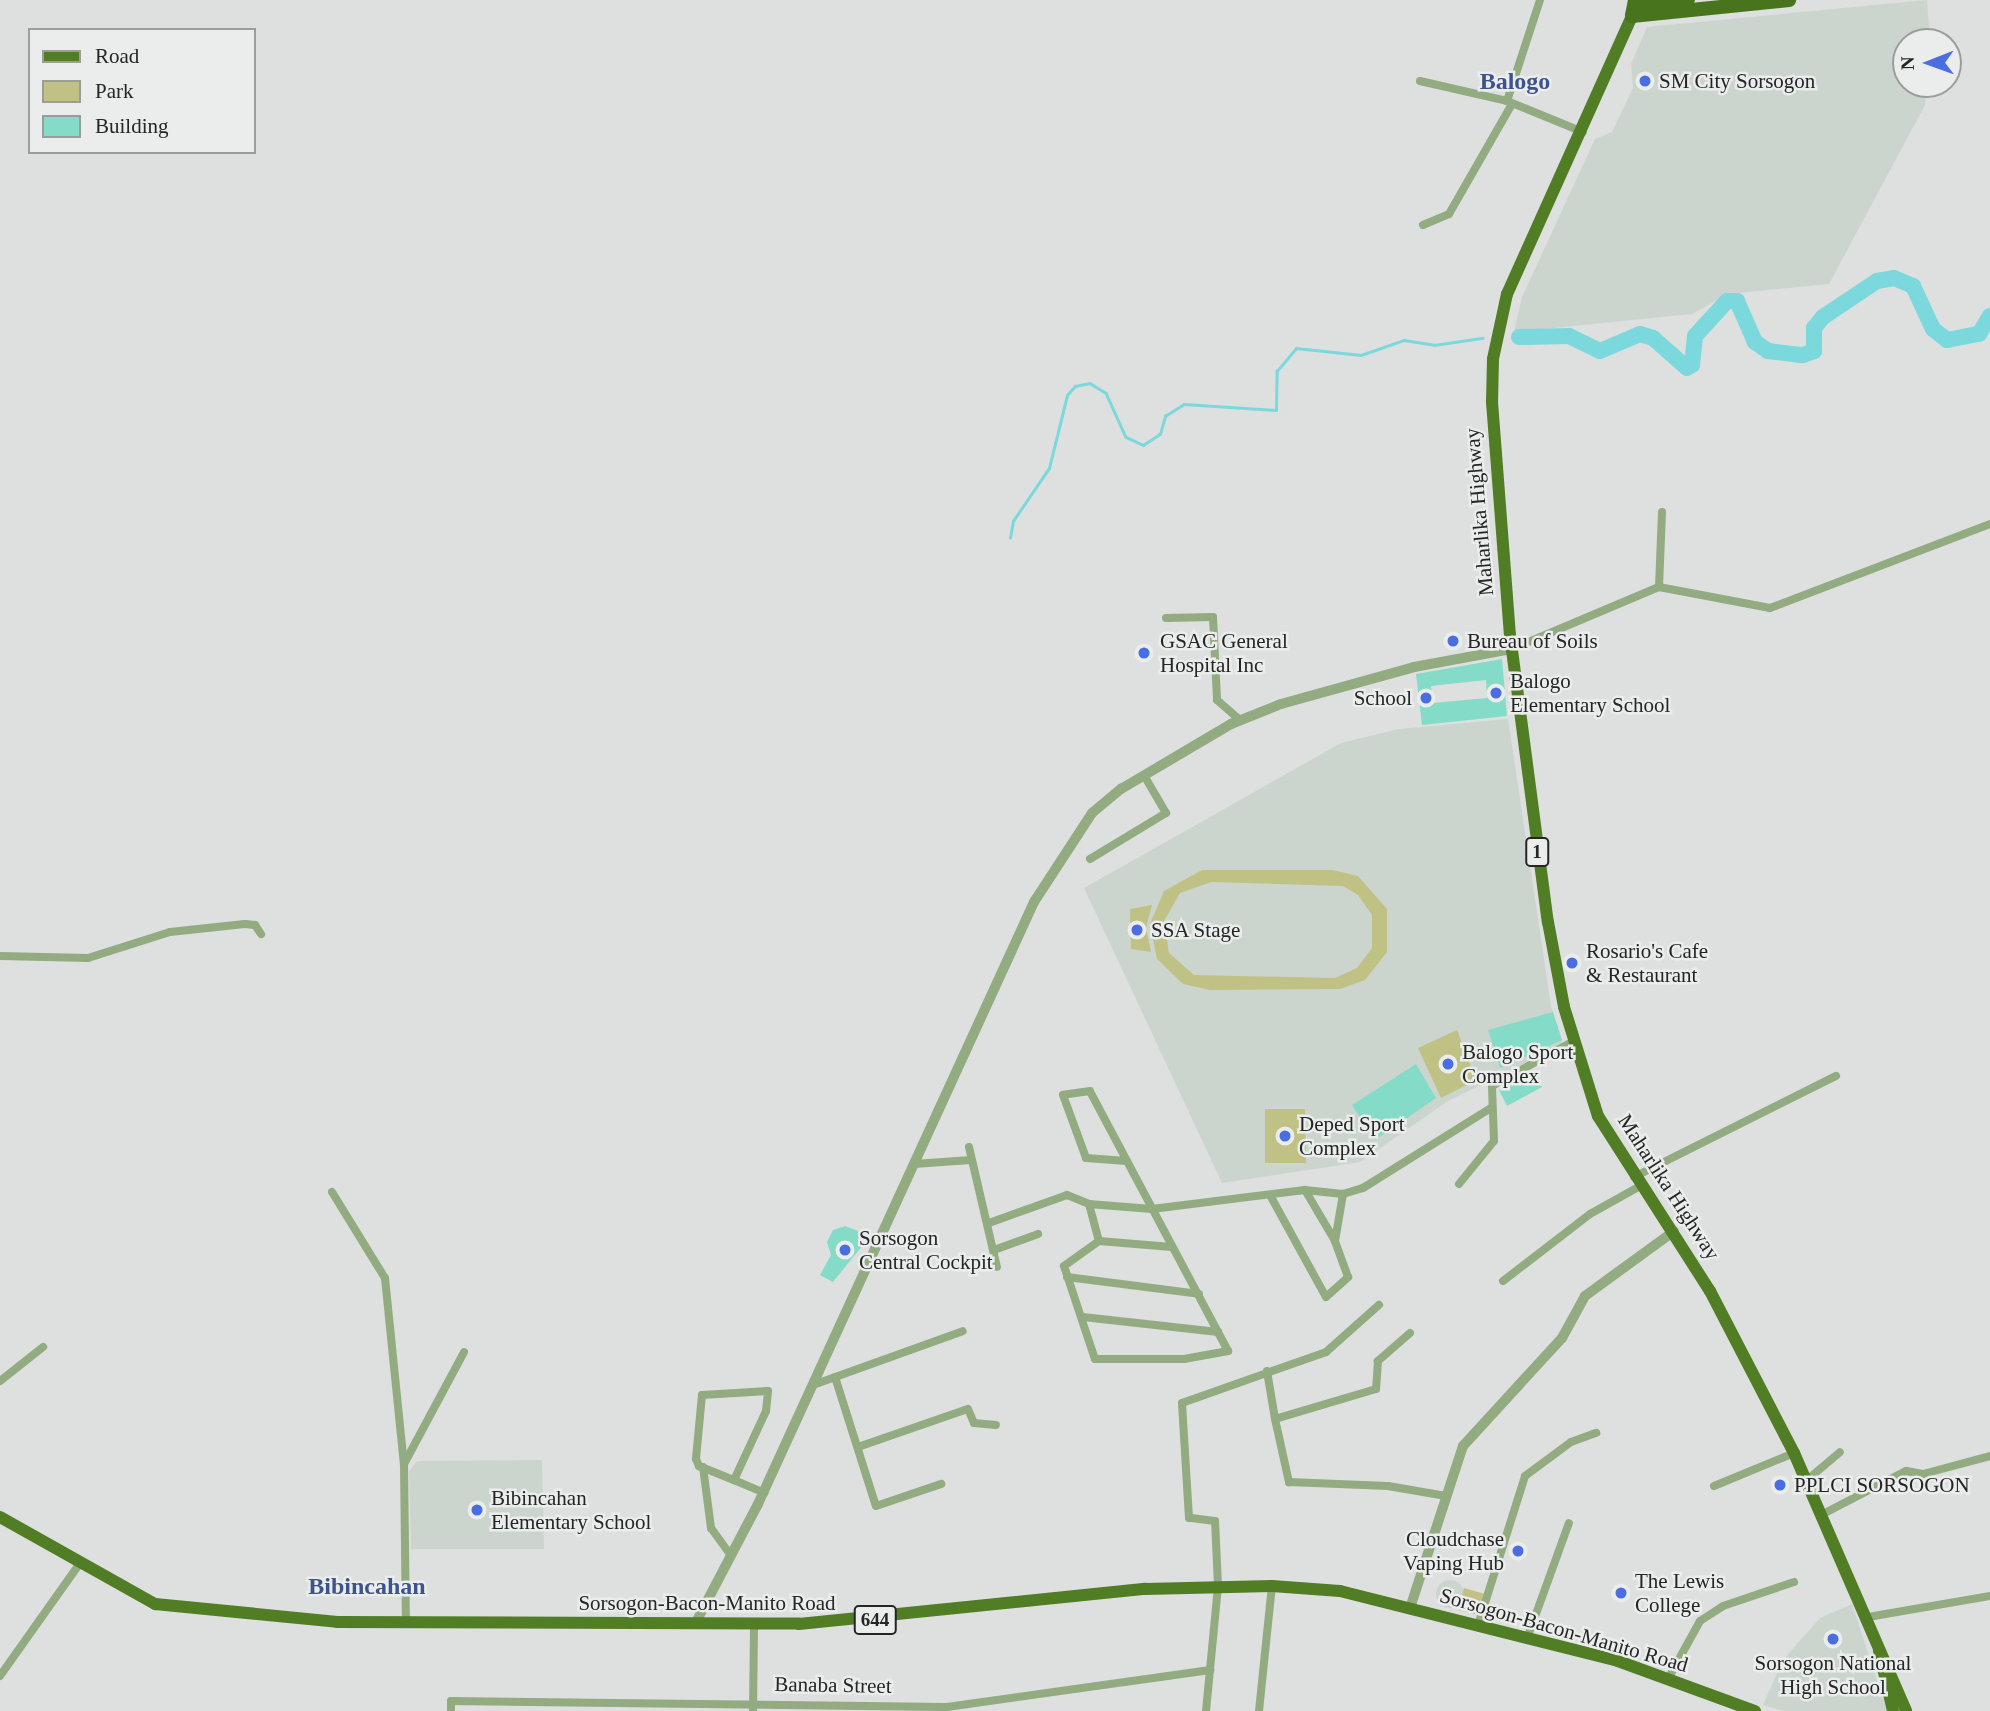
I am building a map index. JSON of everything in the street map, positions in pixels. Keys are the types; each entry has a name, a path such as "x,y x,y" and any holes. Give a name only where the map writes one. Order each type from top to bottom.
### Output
{"highway":[{"path":"1634,6 1688,0"},
{"path":"1634,6 1789,0"}],"main road":[{"name":"Maharlika Highway","path":"1634,6 1583,132 1507,294 1493,359 1492,402 1512,649 1548,922 1574,1041 1598,1116 1637,1182 1674,1231 1794,1453 1878,1640 1906,1711"},
{"name":"Sorsogon-Bacon-Manito Road","path":"0,1517 127,1593 182,1610 406,1622 754,1625 855,1622 1077,1595 1218,1586 1272,1586 1340,1591 1411,1605 1528,1636 1668,1679 1755,1711"},
{"name":"Maharlika Highway","path":"1878,1640 1893,1711"}],"street":[{"path":"1423,225 1449,214 1510,102 1540,0"},
{"path":"1420,81 1510,102 1583,132"},
{"path":"1659,587 1662,512"},
{"path":"695,1624 764,1493 1034,902 1092,813 1144,777 1240,720 1303,696 1414,667 1512,649 1659,587 1770,608 1990,524"},
{"path":"1166,618 1213,617 1217,700 1240,720"},
{"path":"1090,859 1166,813 1144,777"},
{"path":"0,956 88,958 170,932 245,924 255,925 261,934"},
{"path":"1459,1184 1494,1141 1492,1086 1574,1041"},
{"path":"1503,1281 1581,1220 1637,1182 1836,1076"},
{"path":"1127,1161 1086,1158 1063,1095 1090,1091 1228,1351 1184,1359 1096,1359 1065,1266 1099,1241 1172,1247"},
{"path":"989,1223 1067,1195 1088,1204 1152,1209 1270,1197 1305,1190 1343,1194 1363,1188 1491,1108"},
{"path":"970,1147 997,1268"},
{"path":"914,1164 971,1160"},
{"path":"1270,1197 1326,1297 1348,1277 1335,1241 1305,1190"},
{"path":"332,1192 385,1278 404,1464 406,1622"},
{"path":"1335,1241 1343,1194"},
{"path":"1088,1204 1099,1241"},
{"path":"1411,1605 1463,1446 1563,1338 1585,1296 1674,1231"},
{"path":"994,1250 1038,1234"},
{"path":"1068,1277 1199,1294"},
{"path":"1206,1711 1218,1586 1214,1521 1189,1518 1182,1403 1326,1352 1379,1306"},
{"path":"1083,1317 1218,1332"},
{"path":"813,1385 963,1331"},
{"path":"1275,1419 1376,1389 1378,1361 1410,1333"},
{"path":"0,1381 43,1347"},
{"path":"404,1464 464,1352"},
{"path":"1267,1371 1289,1482 1388,1486 1446,1496"},
{"path":"835,1377 879,1508 942,1484"},
{"path":"734,1480 766,1411 768,1391 702,1395 696,1459 703,1467 764,1493"},
{"path":"858,1447 968,1409 974,1423 996,1424"},
{"path":"1479,1622 1525,1476 1571,1442 1595,1433"},
{"path":"1807,1480 1840,1452"},
{"path":"1714,1486 1794,1453"},
{"path":"1821,1515 1906,1471 1923,1474 1990,1456"},
{"path":"703,1467 711,1528 731,1556"},
{"path":"1528,1636 1569,1523"},
{"path":"0,1676 78,1566"},
{"path":"1668,1679 1700,1621 1723,1606 1794,1582"},
{"path":"1259,1711 1272,1586"},
{"path":"1868,1617 1990,1596"},
{"path":"753,1706 754,1625"},
{"name":"Banaba Street","path":"451,1711 451,1700 947,1709 1210,1670"}],"shaded area":[{"name":"SM City Sorsogon","path":"1927,0 1929,28 1892,28 1892,98 1926,98 1925,105 1829,284 1728,294 1692,314 1514,332 1522,297 1595,139 1612,132 1633,88 1631,64 1647,27"},
{"path":"1508,719 1551,1006 1563,1045 1448,1101 1360,1162 1222,1183 1084,888 1341,743 1399,729"},
{"name":"Bibincahan Elementary School","path":"542,1460 544,1549 411,1549 409,1471 417,1461"},
{"path":"1450,1580 1460,1584 1464,1594 1460,1604 1450,1608 1440,1604 1436,1594 1440,1584"},
{"name":"Sorsogon National High School","path":"1852,1604 1887,1711 1784,1711 1763,1705 1783,1660 1820,1618"}],"green space":[{"path":"1202,870 1333,870 1358,876 1387,909 1387,952 1365,980 1340,989 1210,990 1183,984 1157,959 1150,924 1164,891","holes":["1211,882 1343,886 1358,895 1372,915 1372,948 1357,968 1335,978 1194,975 1169,953 1164,921 1180,893"]},
{"name":"SSA Stage","path":"1152,905 1146,928 1151,952 1131,949 1130,909"},
{"name":"Balogo Sport Complex","path":"1457,1030 1476,1080 1441,1098 1418,1048"},
{"name":"Deped Sport Complex","path":"1265,1109 1305,1109 1306,1163 1265,1163"},
{"path":"1464,1588 1485,1594 1479,1615 1458,1610"}],"building":[{"name":"Balogo Elementary School","path":"1502,659 1507,716 1422,725 1416,674","holes":["1486,680 1487,698 1433,703 1431,686"]},
{"path":"1553,1012 1562,1040 1500,1068 1488,1030"},
{"path":"1416,1064 1436,1098 1375,1140 1352,1105"},
{"path":"1533,1071 1542,1087 1507,1106 1499,1090"},
{"name":"Sorsogon Central Cockpit","path":"845,1226 858,1231 863,1245 833,1282 820,1275 831,1255 827,1242 833,1230"}],"waterway":[{"path":"1519,337 1569,336 1600,351 1640,334 1653,338 1687,368 1692,365 1695,336 1727,301 1737,301 1755,342 1768,351 1803,355 1814,351 1814,328 1823,317 1877,281 1894,278 1913,286 1933,329 1947,340 1979,334 1990,316"},
{"path":"1010,538 1013,521 1049,468 1067,395 1075,386 1090,383 1106,393 1126,437 1143,445 1160,434 1165,416 1184,404 1276,410 1277,371 1296,348 1361,355 1404,340 1434,345 1482,338"}],"place":[{"name":"SM City Sorsogon","path":"1645,81"},
{"name":"Bureau of Soils","path":"1453,641"},
{"name":"GSAC General Hospital Inc","path":"1144,653"},
{"name":"Balogo Elementary School","path":"1496,693"},
{"name":"School","path":"1426,698"},
{"name":"SSA Stage","path":"1137,930"},
{"name":"Rosario's Cafe & Restaurant","path":"1572,963"},
{"name":"Balogo Sport Complex","path":"1448,1064"},
{"name":"Deped Sport Complex","path":"1285,1136"},
{"name":"Sorsogon Central Cockpit","path":"845,1250"},
{"name":"PPLCI SORSOGON","path":"1780,1485"},
{"name":"Bibincahan Elementary School","path":"477,1510"},
{"name":"Cloudchase Vaping Hub","path":"1518,1551"},
{"name":"The Lewis College","path":"1621,1593"},
{"name":"Sorsogon National High School","path":"1833,1639"}],"district":[{"name":"Balogo","path":"1515,82"},
{"name":"Bibincahan","path":"367,1587"}]}
